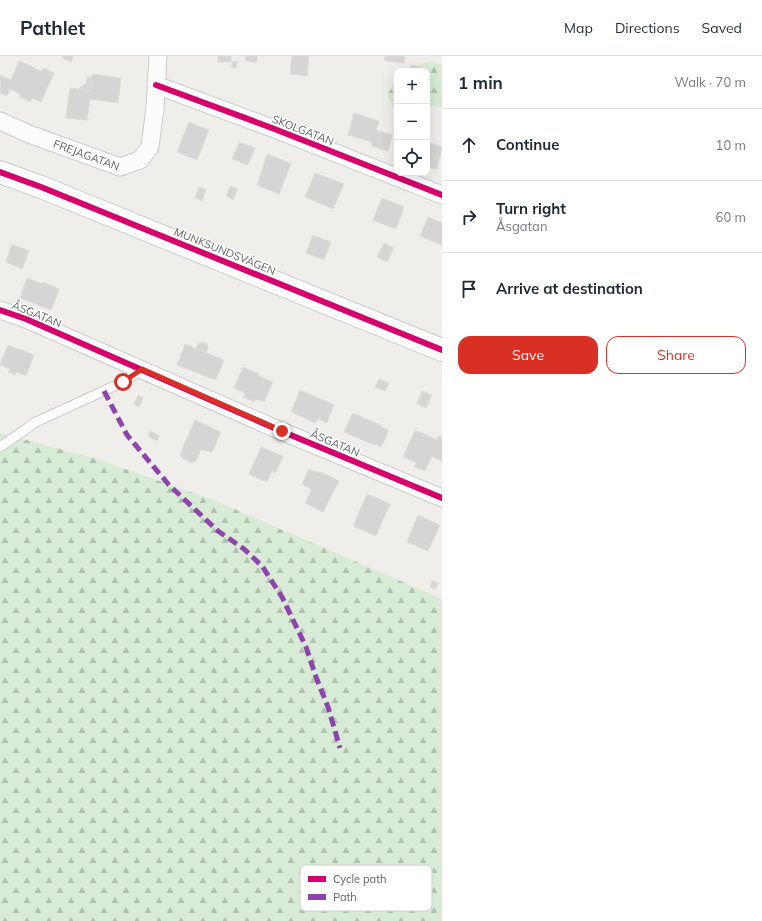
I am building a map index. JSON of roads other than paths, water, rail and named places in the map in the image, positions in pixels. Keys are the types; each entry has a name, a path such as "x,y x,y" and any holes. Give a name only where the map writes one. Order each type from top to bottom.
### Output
{"street":[{"name":"FREJAGATAN","path":"0,121 29,134 120,167 140,160 150,147 158,56"},
{"name":"SKOLGATAN","path":"156,85 272,128 442,195"},
{"name":"MUNKSUNDSVÄGEN","path":"0,172 41,187 442,350"},
{"name":"ÅSGATAN","path":"0,310 26,319 289,434 442,498"}],"lane":[{"path":"0,447 36,422 123,382 142,369"}]}
